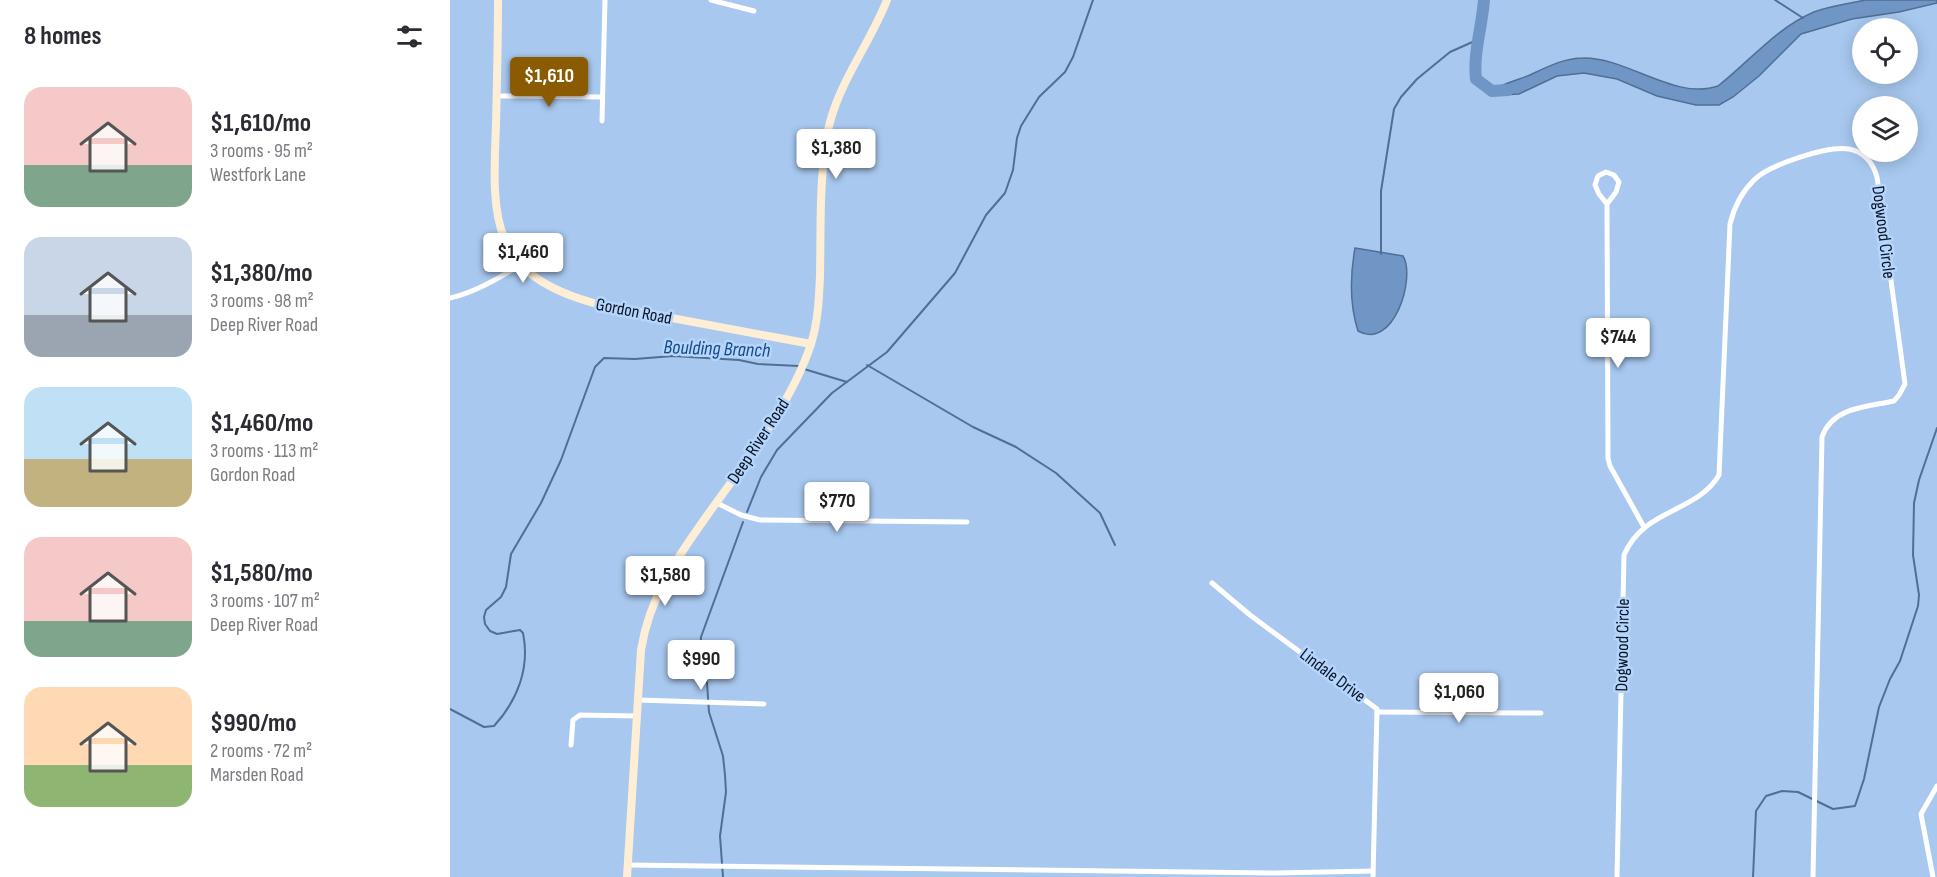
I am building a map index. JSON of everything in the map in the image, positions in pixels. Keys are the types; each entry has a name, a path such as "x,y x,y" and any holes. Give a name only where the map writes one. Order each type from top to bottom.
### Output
{"street":[{"name":"Gordon Road","path":"498,0 495,205 503,236 521,265 552,288 597,304 811,344"},
{"path":"602,121 605,0"},
{"path":"711,0 754,11"},
{"name":"Deep River Road","path":"627,877 641,650 653,603 671,568 771,422 799,372 811,344 818,314 828,128 839,96 887,0"},
{"path":"497,96 602,98"},
{"name":"Dogwood Circle","path":"1617,877 1624,555 1630,541 1644,527 1702,493 1714,483 1719,475 1730,224 1734,210 1741,195 1764,172 1789,160 1838,149 1850,149 1868,158 1877,177 1905,384 1893,401 1840,413 1827,425 1822,437 1813,877"},
{"path":"1607,204 1595,185 1598,176 1606,172 1614,175 1619,182 1616,192 1607,204 1608,458 1610,466 1644,527"},
{"path":"450,298 485,285 521,265"},
{"path":"717,503 741,515 760,520 967,522"},
{"name":"Lindale Drive","path":"1212,583 1250,615 1377,709 1373,874"},
{"path":"638,700 764,704"},
{"path":"1377,712 1541,713"},
{"path":"571,745 573,720 580,715 637,716"},
{"path":"1933,877 1922,814 1937,786"},
{"path":"628,864 1144,874 1373,874"}],"water":[{"path":"1865,0 1937,0 1937,3 1899,12 1852,18 1801,34 1759,76 1719,105 1696,105 1657,96 1617,79 1584,73 1557,76 1519,94 1500,95 1492,91 1556,64 1583,58 1617,64 1685,88 1702,89 1718,86 1787,27 1814,12"},
{"path":"1355,248 1403,256 1406,266 1407,279 1399,309 1382,331 1371,334 1358,331 1353,310 1351,279"}],"waterway":[{"name":"Boulding Branch","path":"747,512 761,477 777,450 832,393 887,352 955,273 986,215 1005,193 1013,170 1021,126 1039,97 1065,72 1073,57 1093,0"},
{"path":"1484,0 1475,69 1476,79 1492,91 1508,90"},
{"path":"1775,0 1803,18"},
{"path":"1381,254 1381,191 1394,109 1417,79 1450,52 1477,40"},
{"name":"Boulding Branch","path":"450,709 484,727 494,726 516,694 525,658 523,633 520,630 497,634 490,631 485,624 484,617 486,610 501,597 506,587 511,554 541,503 561,460 595,367 604,358 635,359 673,356 799,366"},
{"path":"867,365 973,427 1016,447 1056,473 1100,513 1115,545"},
{"name":"Boulding Branch","path":"804,369 847,382"},
{"path":"1753,877 1756,811 1766,796 1782,791 1798,792 1833,809 1855,806 1864,779 1879,707 1900,661 1918,606 1919,595 1913,555 1914,503 1919,480 1937,428"},
{"path":"723,877 720,836 726,792 725,775 723,756 709,712 707,683 700,650 701,637 743,522"}]}
